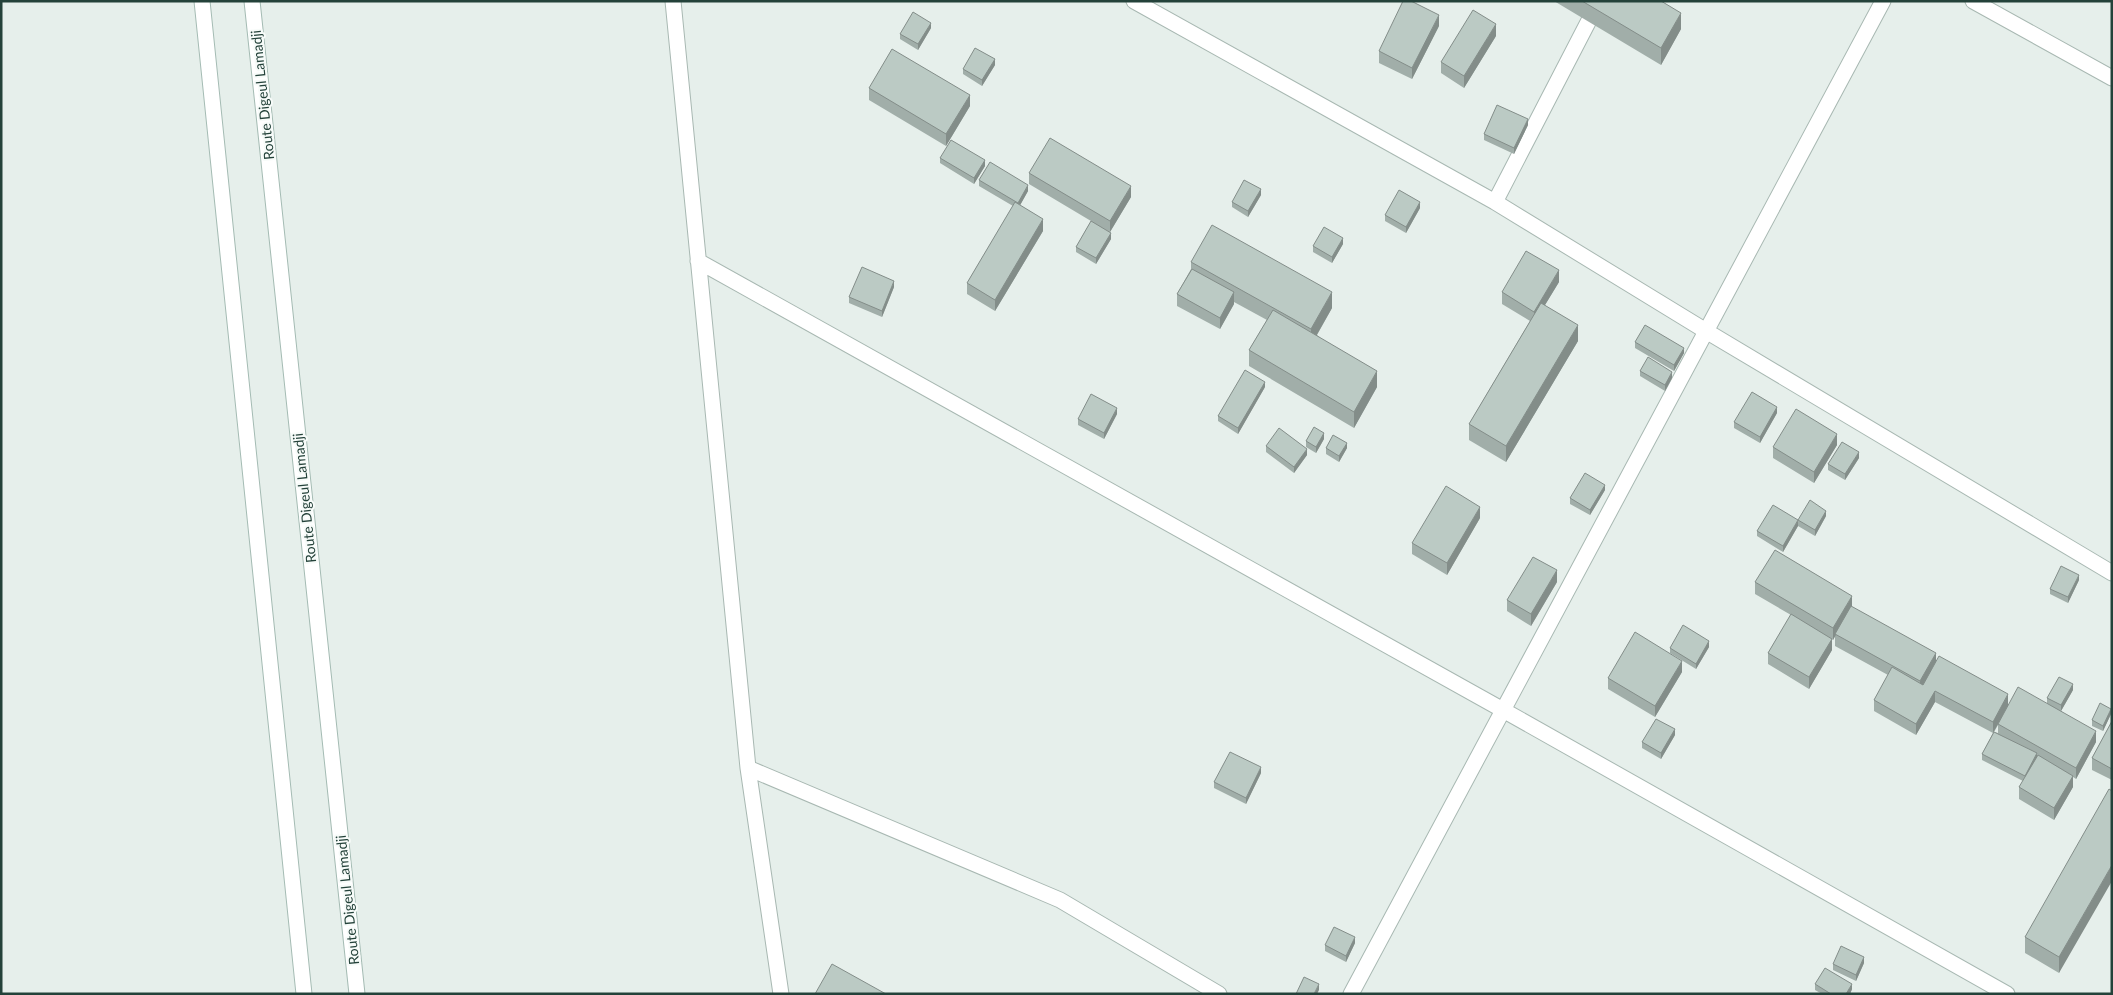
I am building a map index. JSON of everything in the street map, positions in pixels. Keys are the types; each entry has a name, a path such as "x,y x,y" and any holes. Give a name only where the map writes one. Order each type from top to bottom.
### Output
{"street":[{"path":"202,1 304,994"},
{"name":"Route Digeul Lamadji","path":"252,1 357,994"},
{"path":"673,1 748,768 781,994"},
{"path":"1134,1 1495,202 1706,331 2112,573"},
{"path":"1495,202 1599,1"},
{"path":"1350,994 1883,1"},
{"path":"1974,1 2112,78"},
{"path":"698,261 1503,710 2007,994"},
{"path":"748,768 1060,900 1219,994"}],"building":[{"path":"1403,1 1411,1 1439,15 1412,68 1379,51"},
{"path":"1582,1 1661,1 1681,13 1661,48"},
{"path":"1473,10 1496,24 1464,76 1441,62"},
{"path":"913,12 931,23 918,44 900,34"},
{"path":"975,48 995,59 982,80 963,69"},
{"path":"892,49 970,95 946,134 869,88"},
{"path":"1497,105 1528,119 1514,148 1484,134"},
{"path":"1050,138 1131,186 1110,221 1029,173"},
{"path":"951,140 985,160 974,178 940,158"},
{"path":"990,162 1028,185 1018,203 979,180"},
{"path":"1244,180 1261,189 1248,211 1232,202"},
{"path":"1399,190 1420,202 1406,227 1385,215"},
{"path":"1015,202 1043,219 995,300 967,283"},
{"path":"1091,221 1111,233 1096,258 1076,247"},
{"path":"1212,225 1332,292 1311,329 1191,262"},
{"path":"1324,227 1343,238 1332,257 1313,246"},
{"path":"1526,251 1559,270 1534,312 1502,292"},
{"path":"862,267 894,281 882,311 849,297"},
{"path":"1192,269 1234,292 1220,318 1177,294"},
{"path":"1541,303 1578,325 1506,446 1469,424"},
{"path":"1273,310 1377,371 1354,412 1249,350"},
{"path":"1645,325 1684,348 1674,365 1635,342"},
{"path":"1648,357 1672,372 1665,385 1640,371"},
{"path":"1245,370 1265,382 1238,428 1218,416"},
{"path":"1752,392 1777,407 1760,437 1734,422"},
{"path":"1091,394 1117,408 1104,433 1078,419"},
{"path":"1796,409 1837,434 1814,472 1773,447"},
{"path":"1314,427 1324,433 1316,447 1306,441"},
{"path":"1279,428 1307,449 1294,467 1266,446"},
{"path":"1333,435 1347,443 1339,456 1326,448"},
{"path":"1842,442 1859,452 1845,474 1828,464"},
{"path":"1585,473 1605,485 1590,510 1570,498"},
{"path":"1446,486 1480,507 1447,563 1412,543"},
{"path":"1810,500 1826,511 1815,530 1798,520"},
{"path":"1773,505 1798,520 1783,546 1757,531"},
{"path":"1775,550 1852,596 1833,628 1755,582"},
{"path":"1533,557 1557,570 1531,614 1507,600"},
{"path":"2061,566 2079,575 2068,597 2050,589"},
{"path":"1851,606 1936,653 1920,681 1835,634"},
{"path":"1791,614 1832,639 1809,677 1768,653"},
{"path":"1683,625 1709,641 1696,664 1670,648"},
{"path":"1635,632 1682,661 1655,706 1608,678"},
{"path":"1939,656 2008,694 1993,722 1935,691 1916,724 1874,700 1892,667 1923,685"},
{"path":"2059,677 2073,684 2061,705 2047,698"},
{"path":"2018,687 2096,731 2076,768 1998,724"},
{"path":"2100,703 2111,709 2103,726 2092,720"},
{"path":"1656,719 1675,729 1661,753 1642,742"},
{"path":"2112,721 2112,769 2092,758"},
{"path":"1994,732 2037,753 2025,776 1982,754"},
{"path":"1230,752 1261,767 1246,798 1214,782"},
{"path":"2038,755 2073,776 2054,808 2019,787"},
{"path":"2109,789 2112,791 2112,865 2059,957 2025,937"},
{"path":"1334,927 1355,937 1346,956 1325,945"},
{"path":"1841,946 1864,957 1856,975 1833,964"},
{"path":"832,964 886,994 815,994"},
{"path":"1825,968 1852,984 1846,994 1831,994 1815,984"},
{"path":"1304,977 1319,984 1314,994 1296,994"}]}
